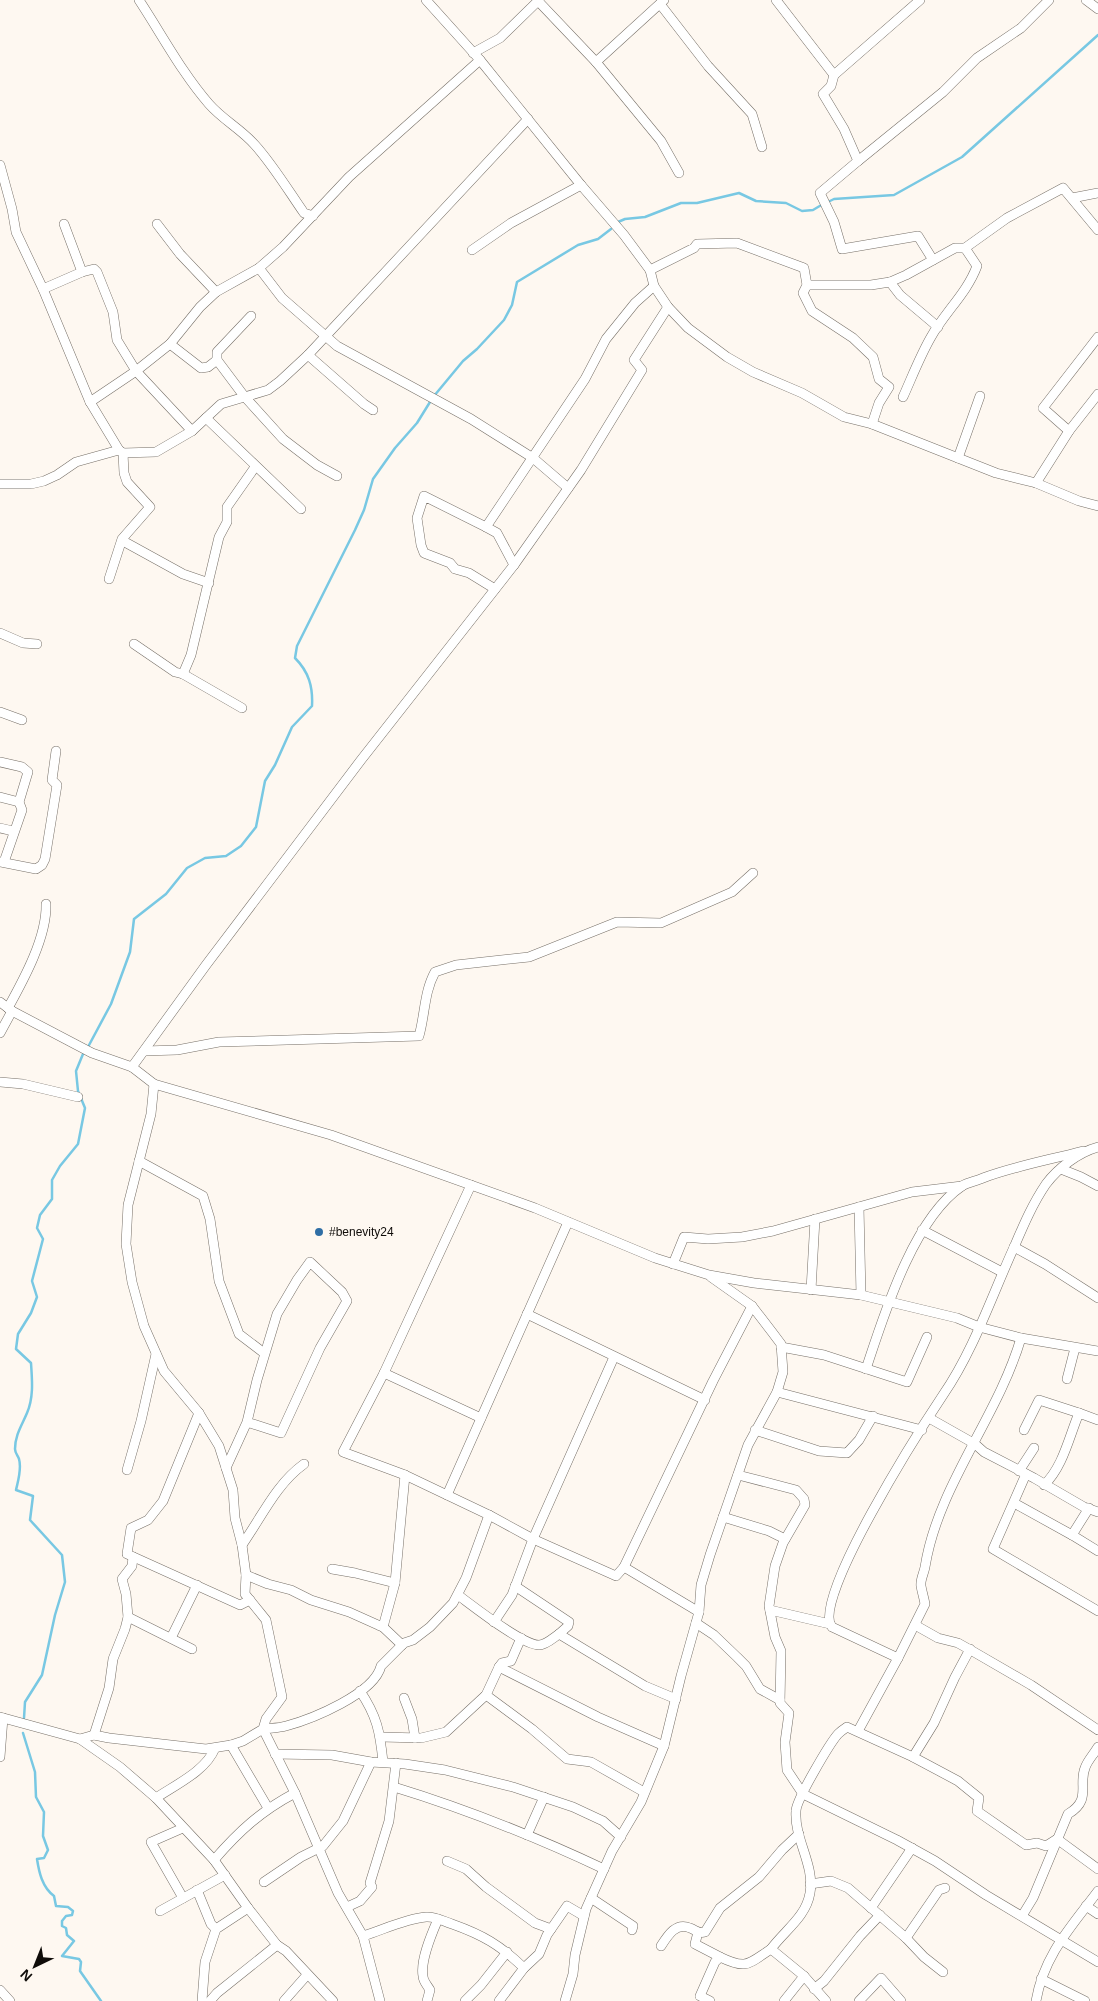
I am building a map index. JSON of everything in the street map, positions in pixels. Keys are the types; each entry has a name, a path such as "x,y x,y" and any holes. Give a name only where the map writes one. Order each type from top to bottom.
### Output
{"street":[{"path":"139,0 178,62 209,104 256,146 309,214"},
{"path":"426,0 477,57 618,228 650,270 654,286 668,307 688,328 727,357 753,372 802,393 844,417 872,424 996,473 1036,482 1079,501 1098,506"},
{"path":"776,0 834,75"},
{"path":"858,160 844,129 823,94 831,86 834,75 920,0"},
{"path":"932,260 918,236 842,249 834,222 820,193 943,92 977,58 1021,28 1049,0"},
{"path":"1086,0 1098,9"},
{"path":"90,402 136,371 170,344 200,307 216,292 259,268 300,229 309,214 538,1 596,62 661,140 679,173"},
{"path":"596,62 662,2 708,66 752,114 762,147"},
{"path":"0,484 31,484 44,481 57,476 76,462 121,451 156,452 192,431 221,404 268,390 308,355 528,119"},
{"path":"0,166 12,209 16,232 43,289 90,402 121,451 127,482 150,507 122,539 123,542 109,579"},
{"path":"472,250 511,223 581,185"},
{"path":"807,285 871,285 890,282 955,248 965,248 1007,218 1063,188 1098,230"},
{"path":"1072,198 1098,193"},
{"path":"64,224 82,272"},
{"path":"157,224 180,254 216,292"},
{"path":"650,270 694,248 697,244 737,243 804,268 807,285 803,293 812,311 853,338 873,357 879,379 888,387 879,403 872,424"},
{"path":"903,397 930,338 964,292 977,266 965,248"},
{"path":"259,268 282,298 324,336 367,363 471,419 533,458 568,488"},
{"path":"43,289 82,272 94,269 97,272 113,312 118,340 136,371 192,431"},
{"path":"890,282 900,295 938,327"},
{"path":"486,527 585,379 606,339 635,303 654,286"},
{"path":"132,1067 206,965 361,760 514,565 581,470 642,370 634,360 668,307"},
{"path":"251,316 217,352 217,360 244,396 291,445 317,465 338,476"},
{"path":"1069,431 1043,408 1098,337"},
{"path":"170,344 201,368 208,367 217,360"},
{"path":"308,355 373,410"},
{"path":"1036,482 1069,431 1098,394"},
{"path":"958,458 980,396"},
{"path":"206,418 301,510"},
{"path":"183,674 191,655 219,536 226,522 227,507 256,467"},
{"path":"495,589 468,573 455,569 450,563 424,553 421,546 417,518 424,496 497,533 514,565"},
{"path":"123,542 183,574 209,583"},
{"path":"0,633 23,643 37,644"},
{"path":"134,644 175,672 183,674 242,708"},
{"path":"0,712 22,720"},
{"path":"0,762 22,767 28,772 19,802 22,810 2,862 36,869 42,865 45,859 57,785 52,780 56,751"},
{"path":"0,796 19,802"},
{"path":"0,828 13,832"},
{"path":"144,1051 177,1050 220,1042 419,1036 423,1024 428,984 435,972 456,965 529,957 617,922 661,923 732,892 753,873"},
{"path":"0,1033 32,963 46,913 46,904"},
{"path":"0,1002 92,1053 132,1067 154,1084 295,1124 471,1185 674,1264 709,1275 811,1290 861,1295 957,1318 979,1327 1021,1338 1098,1351"},
{"path":"0,1082 23,1084 78,1097"},
{"path":"154,1084 151,1114 128,1204 126,1244 132,1282 144,1326 164,1371 199,1413 219,1446 233,1490 235,1518 242,1545 246,1575 245,1594 266,1620 282,1697 266,1719 263,1729 295,1793 318,1848 363,1936 380,2001"},
{"path":"674,1264 684,1236 708,1239 742,1237 814,1220 912,1192 962,1186 1015,1167 1098,1147"},
{"path":"830,1624 828,1614 835,1586 849,1556 864,1526 929,1418 958,1374 1030,1210 1046,1184 1061,1169 1088,1150"},
{"path":"139,1161 203,1196 210,1219 219,1281 239,1334 264,1353"},
{"path":"1061,1169 1082,1176 1098,1186"},
{"path":"471,1185 384,1373 343,1452 405,1475 489,1515 532,1539 616,1576 624,1567 752,1306"},
{"path":"866,1369 889,1301 922,1230 936,1210 962,1186"},
{"path":"859,1207 861,1295"},
{"path":"811,1290 814,1220"},
{"path":"447,1495 568,1222"},
{"path":"922,1230 1002,1272"},
{"path":"1014,1247 1045,1264 1098,1298"},
{"path":"226,1468 247,1422 264,1353 277,1314 310,1262 342,1292 347,1301 320,1348 281,1432 247,1422"},
{"path":"565,2001 573,1974 584,1916 612,1851 644,1792 664,1746 699,1612 701,1585 748,1445 776,1392 784,1372 781,1344 752,1306 709,1275"},
{"path":"527,1314 705,1400"},
{"path":"781,1347 824,1354 907,1382 928,1337"},
{"path":"858,1730 898,1658 925,1604 920,1584 926,1554 934,1530 954,1483 1006,1378 1021,1338"},
{"path":"1067,1379 1076,1348"},
{"path":"126,1470 141,1420 156,1354"},
{"path":"494,1622 515,1586 532,1539 614,1357"},
{"path":"384,1373 481,1418"},
{"path":"776,1392 922,1430"},
{"path":"1024,1430 1039,1400 1098,1420"},
{"path":"199,1413 163,1501 148,1520 131,1528 127,1554 240,1605 250,1600"},
{"path":"1044,1485 1051,1478 1062,1457 1079,1413"},
{"path":"756,1430 819,1451 848,1453 859,1440 873,1416"},
{"path":"929,1418 974,1444 984,1452 1084,1507 1095,1510 1072,1535"},
{"path":"1034,1448 1022,1473 1014,1503 993,1549 1098,1611"},
{"path":"242,1545 279,1488 292,1472 304,1464"},
{"path":"383,1627 395,1583 405,1475"},
{"path":"738,1475 796,1490 802,1495 805,1505 786,1540 775,1566 770,1610 775,1637 781,1651 780,1703 789,1713 785,1742 786,1770 803,1794 912,1848 1098,1962"},
{"path":"1014,1503 1098,1551"},
{"path":"80,1739 94,1735 195,1748 215,1748 243,1741 263,1729 285,1726 331,1709 373,1681 381,1666 402,1645 430,1627 458,1595 489,1515"},
{"path":"723,1517 769,1531 786,1540"},
{"path":"94,1735 109,1688 113,1659 128,1617 126,1594 122,1579 132,1566 133,1557"},
{"path":"624,1567 699,1612"},
{"path":"332,1569 395,1583"},
{"path":"246,1575 349,1612 383,1627 402,1645"},
{"path":"171,1638 196,1585"},
{"path":"458,1595 494,1622 537,1645 545,1644 568,1626 569,1622 515,1586"},
{"path":"770,1610 830,1624 898,1658"},
{"path":"128,1617 192,1649"},
{"path":"696,1623 714,1635 732,1651 746,1666 760,1689 780,1700"},
{"path":"915,1625 938,1638 958,1643 1031,1685 1098,1730"},
{"path":"559,1634 645,1686 676,1699"},
{"path":"381,1737 415,1738 446,1732 486,1696 502,1663 511,1661 521,1638"},
{"path":"913,1757 934,1723 955,1677 970,1650"},
{"path":"500,1667 598,1717 664,1746"},
{"path":"360,1691 373,1712 381,1737 383,1762"},
{"path":"486,1696 567,1759 591,1762 644,1792"},
{"path":"404,1698 412,1719 415,1738"},
{"path":"0,1757 1,1717 80,1739 120,1767 156,1798 214,1860 277,1945 286,1951 334,2001"},
{"path":"698,1932 695,1944 737,1965 747,1964 771,1949 805,1910 810,1892 810,1884 808,1864 799,1834 796,1809 832,1743 840,1732 847,1727 858,1730 913,1757 965,1787 979,1798 977,1811 1026,1845 1037,1842 1046,1846 1057,1839"},
{"path":"230,1745 268,1808"},
{"path":"156,1798 199,1768 212,1755 215,1748"},
{"path":"1022,1916 1033,1898 1068,1814 1075,1810 1084,1795 1084,1768 1098,1748"},
{"path":"275,1754 332,1755 371,1762 396,1763 445,1770 544,1797 590,1814 603,1821 621,1837"},
{"path":"264,1882 300,1857 318,1848 340,1826 371,1762"},
{"path":"347,1907 360,1901 372,1887 370,1883 389,1821 396,1763"},
{"path":"394,1787 436,1800 527,1835 604,1869"},
{"path":"214,1860 245,1827 268,1808 295,1793"},
{"path":"527,1835 544,1797"},
{"path":"183,1828 151,1842 183,1898"},
{"path":"661,1946 670,1932 681,1926 689,1927 698,1932 705,1932 720,1908 759,1877 782,1850 799,1834"},
{"path":"1057,1839 1098,1869"},
{"path":"872,1908 912,1848"},
{"path":"447,1861 466,1869 486,1887 535,1922 551,1929"},
{"path":"160,1911 225,1876"},
{"path":"810,1884 824,1881 837,1882 848,1888 943,1972"},
{"path":"906,1938 939,1890 945,1888"},
{"path":"197,1890 211,1924 216,1929"},
{"path":"1036,2001 1041,1979 1050,1957 1098,1891"},
{"path":"591,1898 633,1926 632,1930"},
{"path":"499,2001 524,1968 539,1954 551,1929 568,1906 584,1916"},
{"path":"1086,1906 1098,1914"},
{"path":"202,2001 205,1962 216,1929 248,1908"},
{"path":"814,1989 824,1981 860,1936 880,1915"},
{"path":"363,1936 400,1923 426,1917 438,1919 481,1935 507,1952 524,1968"},
{"path":"427,2001 430,1990 423,1978 422,1970 431,1935 438,1919"},
{"path":"210,2001 217,1993 277,1945"},
{"path":"771,1949 804,1976 826,2001"},
{"path":"465,2001 481,1985 507,1952"},
{"path":"710,2001 700,1996 715,1962 720,1956"},
{"path":"284,2001 307,1975"},
{"path":"784,2001 804,1976"},
{"path":"859,2001 881,1978 901,2001"},
{"path":"1041,1979 1085,2001"},
{"path":"0,1990 10,2001"}],"waterway":[{"path":"828,202 834,199 894,195 962,157 1098,35"},
{"path":"618,222 625,219 645,217 681,203 697,203 739,193 756,201 786,203 802,211 813,210 823,204"},
{"path":"434,396 463,361 504,320 512,305 517,282 578,245 598,239 611,229"},
{"path":"88,1047 111,1004 130,952 134,919 166,894 187,868 205,858 226,856 241,846 256,827 265,781 275,765 292,727 312,706 312,692 307,674 295,658 297,646 355,530 364,510 373,479 395,448 417,423 430,402"},
{"path":"24,1718 25,1702 42,1675 55,1615 65,1582 62,1555 30,1520 33,1496 16,1490 20,1467 15,1444 32,1394 31,1363 16,1349 18,1334 31,1313 37,1297 32,1281 43,1239 37,1228 40,1215 52,1199 52,1180 60,1166 78,1144 85,1108 78,1091 76,1071 83,1054"},
{"path":"23,1733 35,1772 36,1797 44,1812 43,1836 48,1850 44,1858 37,1859 40,1874 44,1884 54,1896 56,1906 68,1907 73,1911 72,1915 66,1916 62,1921 62,1926 66,1928 67,1935 74,1941 62,1956 79,1959 81,1962 80,1971 101,2001"}],"place":[{"name":"#benevity24","path":"319,1232"}]}
